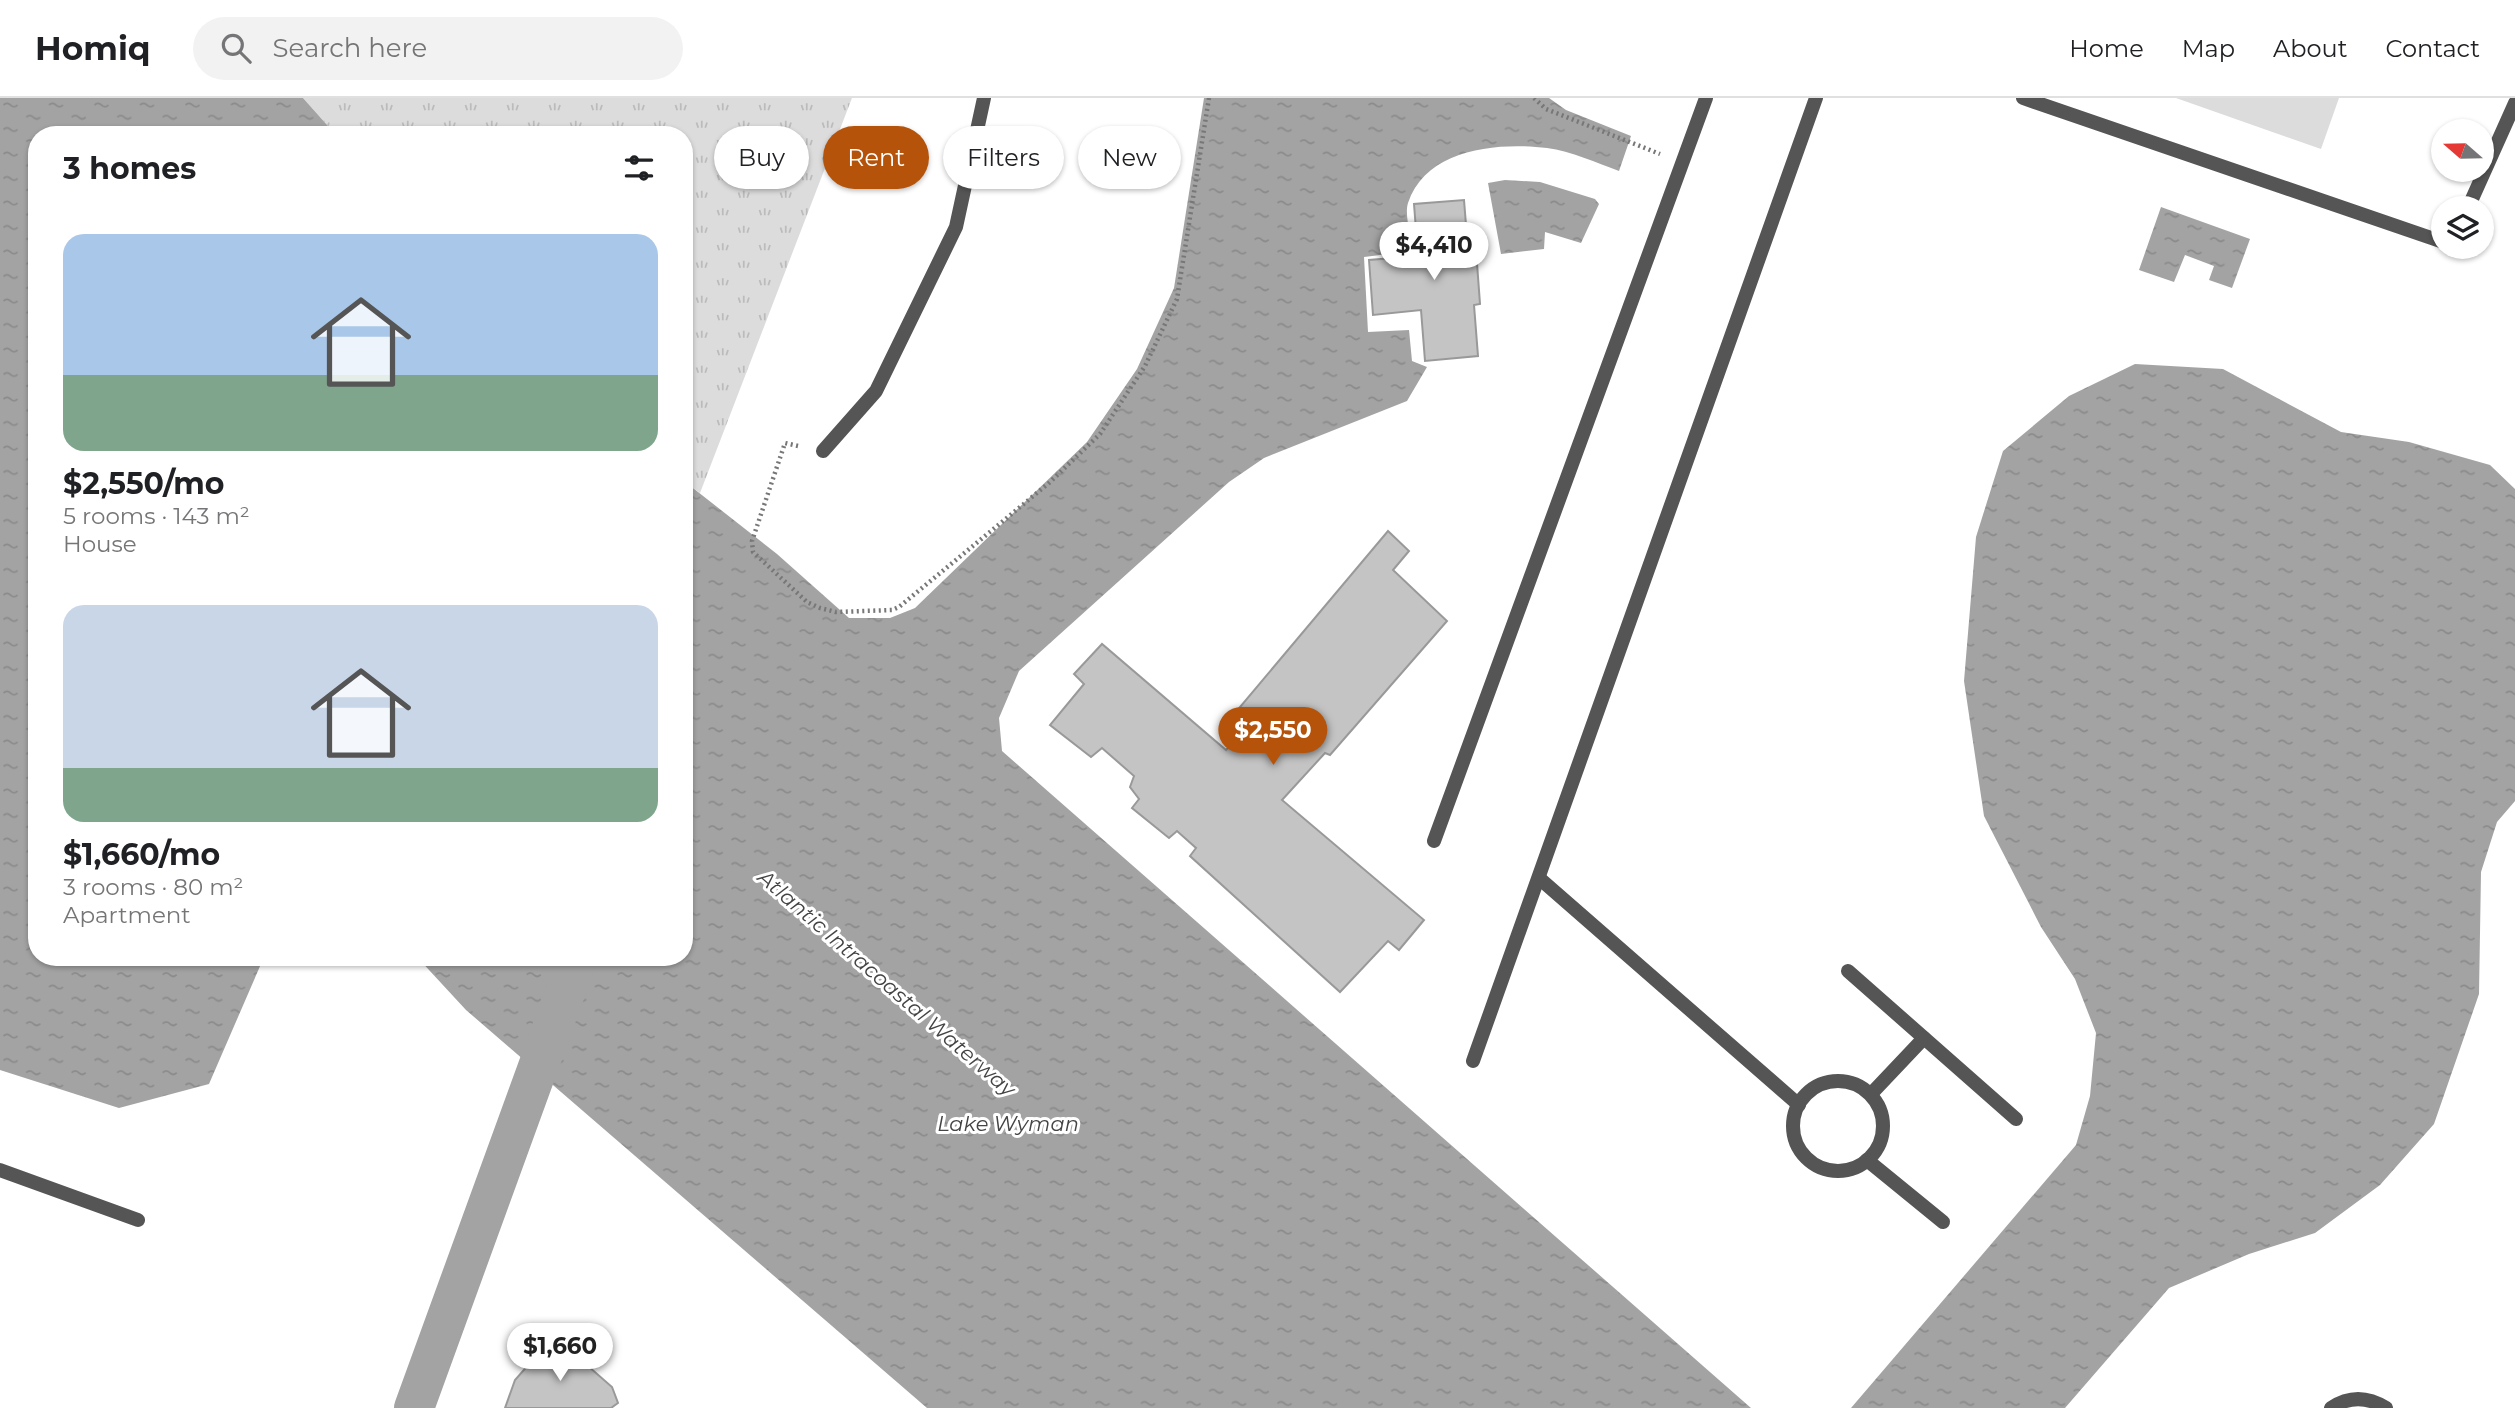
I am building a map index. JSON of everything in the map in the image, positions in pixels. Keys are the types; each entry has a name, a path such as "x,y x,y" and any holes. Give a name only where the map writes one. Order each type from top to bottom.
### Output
{"street":[{"path":"823,451 876,391 956,228 984,98"},
{"path":"1434,841 1706,98"},
{"path":"1473,1061 1816,98"},
{"path":"2023,98 2431,238"},
{"path":"2474,196 2514,100"},
{"path":"1539,878 1799,1105"},
{"path":"1848,971 2016,1118"},
{"path":"1871,1094 1924,1038"},
{"path":"1843,1081 1871,1094 1883,1122 1882,1138 1867,1160 1851,1170 1837,1171 1811,1162 1795,1139 1793,1125 1799,1105 1814,1088 1828,1082 1843,1081"},
{"path":"1867,1160 1943,1222"},
{"path":"0,1170 138,1220"},
{"path":"2331,1408 2340,1402 2362,1397 2386,1408"}],"path":[{"path":"823,451 785,443 752,541 752,552 807,601 836,612 892,610 899,607 1049,483 1100,433 1145,366 1177,299 1209,98"},
{"path":"1534,98 1546,109 1640,148 1683,160"}],"green space":[{"path":"303,98 852,98 841,126 823,126 823,173 700,493 693,488 693,126 328,126"},
{"path":"2176,98 2339,98 2321,149"}],"water":[{"path":"0,98 303,98 328,126 28,126 28,966 260,966 209,1084 119,1108 0,1070"},
{"name":"Lake Wyman","path":"1204,98 1549,98 1566,110 1631,136 1619,171 1565,152 1528,146 1487,148 1466,153 1431,170 1417,185 1408,203 1413,251 1364,257 1368,332 1409,330 1412,361 1427,367 1407,401 1264,458 1229,482 1019,671 999,718 1002,751 1751,1408 927,1408 466,1010 425,966 693,966 693,488 777,554 849,618 890,618 915,608 1087,442 1137,369 1174,288"},
{"path":"1505,180 1540,182 1595,199 1599,204 1581,243 1545,232 1544,249 1501,254 1488,183"},
{"path":"2161,207 2250,239 2232,288 2209,280 2214,266 2185,255 2174,282 2139,270"},
{"path":"2135,364 2223,369 2341,432 2409,442 2490,465 2515,489 2515,801 2497,822 2481,872 2479,994 2434,1124 2380,1185 2315,1233 2249,1254 2169,1288 2065,1408 1851,1408 2076,1145 2090,1096 2096,1033 2075,979 2041,927 1984,816 1964,681 1976,537 2003,451 2069,396"}],"building":[{"path":"1464,200 1468,250 1476,250 1480,304 1474,305 1478,356 1425,361 1421,310 1373,315 1369,260 1418,256 1414,204"},
{"path":"1388,531 1409,551 1393,570 1447,621 1330,755 1325,753 1282,800 1424,920 1399,950 1388,941 1340,992 1190,856 1196,848 1177,831 1169,838 1132,808 1139,799 1130,787 1134,776 1102,748 1091,757 1050,725 1084,684 1074,674 1102,644 1226,750 1247,726 1235,713"},
{"path":"564,1345 612,1387 618,1403 611,1408 505,1408 515,1380 545,1346"}],"waterway":[{"path":"414,1408 575,966"}],"water label":[{"name":"Atlantic Intracoastal Waterway","path":"887,983"}]}
